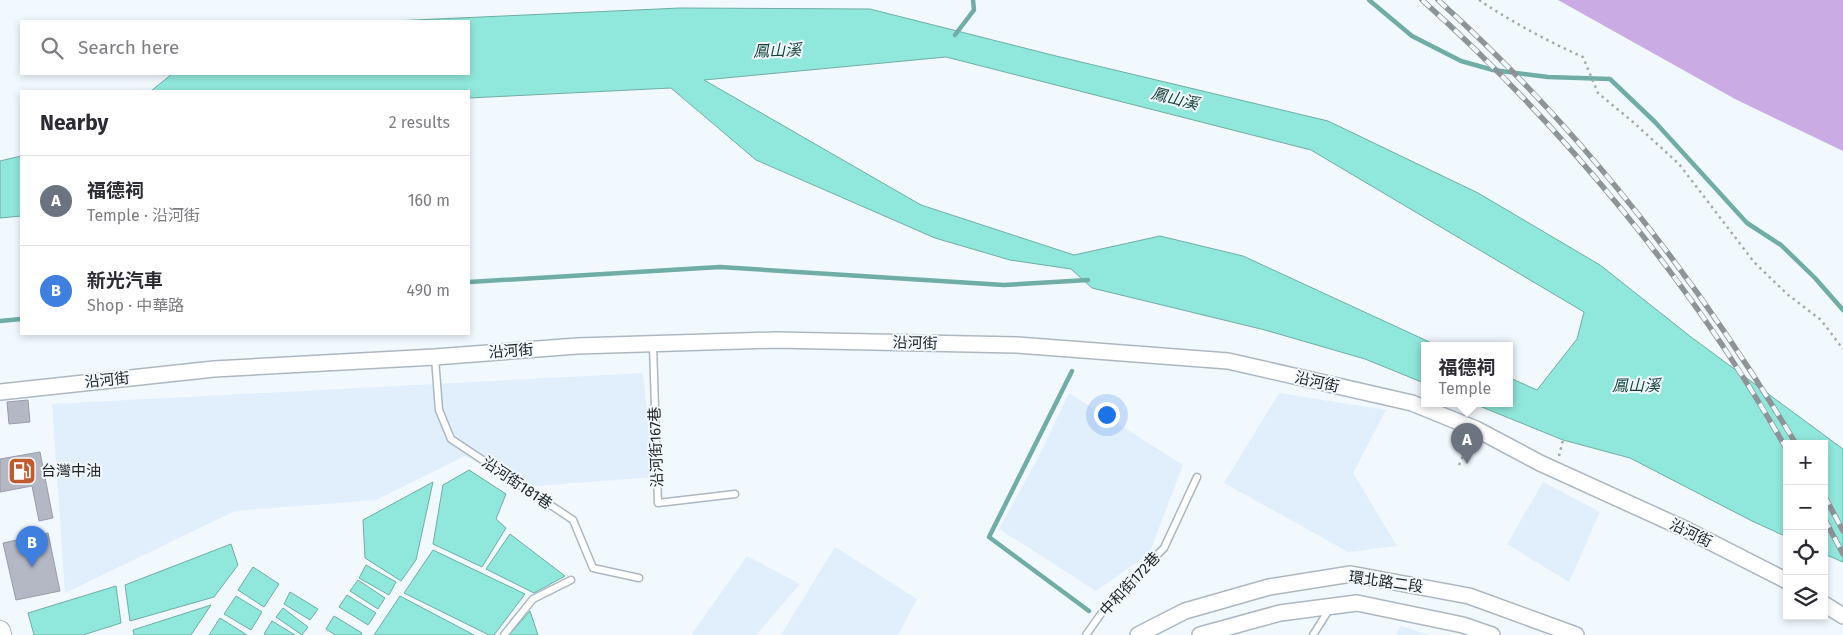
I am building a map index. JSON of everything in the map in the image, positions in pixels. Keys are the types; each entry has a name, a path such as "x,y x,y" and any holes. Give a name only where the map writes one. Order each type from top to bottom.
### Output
{"main road":[{"path":"0,631 1,635"}],"street":[{"name":"沿河街","path":"0,392 214,369 577,346 776,340 1017,346 1228,362 1412,403 1421,407"},
{"name":"沿河街","path":"1422,407 1476,429 1540,463 1685,529 1783,579"},
{"name":"環北路二段","path":"1138,635 1185,611 1260,589 1350,574 1469,596 1576,635"},
{"name":"環北路二段","path":"1200,635 1280,613 1357,603 1463,625 1492,635"},
{"path":"1828,607 1843,616"}],"lane":[{"name":"沿河街167巷","path":"653,343 658,503 735,494"},
{"name":"沿河街181巷","path":"435,356 439,410 452,440 573,520 593,568 639,578"},
{"name":"中和街172巷","path":"1086,635 1103,611 1164,548 1197,477"},
{"path":"504,635 533,599 571,580"},
{"path":"1313,635 1331,606"}],"path":[{"path":"1479,0 1514,23 1547,41 1583,57 1598,92 1678,164 1754,262 1787,294 1821,320 1843,349"},
{"path":"1458,465 1476,429"}],"shaded area":[{"path":"1558,0 1843,0 1843,151 1735,99"},
{"path":"643,373 654,477 524,487 465,456 376,500 235,511 65,593 52,404"},
{"path":"1069,393 1183,465 1149,554 1096,591 999,529 1039,456"},
{"path":"1279,393 1386,410 1353,473 1397,546 1348,552 1224,483"},
{"path":"1543,482 1600,512 1569,582 1507,544"},
{"path":"835,547 917,599 898,635 781,635"},
{"path":"747,556 800,584 756,635 691,635"},
{"path":"1401,626 1430,635 1395,635"}],"water":[{"name":"鳳山溪","path":"680,8 870,9 1328,121 1478,193 1600,265 1691,337 1843,449 1843,562 1828,556 1828,440 1783,440 1783,535 1630,458 1563,440 1482,407 1513,407 1513,379 1537,390 1577,339 1584,312 1311,150 946,57 704,80 921,205 1074,255 1160,236 1243,256 1429,342 1421,342 1421,382 1365,359 1265,330 1092,288 1071,269 1010,260 935,238 756,160 671,88 470,98 470,90 152,90 171,75 470,75 470,20 415,20"},
{"path":"20,156 20,216 0,218 0,161"},
{"path":"469,470 506,494 496,519 506,528 482,567 433,544 443,485"},
{"path":"433,482 416,560 401,581 365,558 363,520"},
{"path":"510,534 565,576 534,593 486,569"},
{"path":"231,544 238,565 214,597 130,621 125,585"},
{"path":"433,550 525,594 494,635 489,635 404,593"},
{"path":"366,565 396,582 389,595 359,578"},
{"path":"253,567 279,584 264,607 238,590"},
{"path":"358,580 385,598 378,609 350,591"},
{"path":"116,586 121,623 83,635 34,635 28,613"},
{"path":"290,592 318,609 310,620 284,604"},
{"path":"347,595 376,613 368,625 339,607"},
{"path":"236,596 262,612 251,630 224,614"},
{"path":"400,596 474,635 374,635"},
{"path":"211,605 191,635 134,635 133,630"},
{"path":"283,608 308,627 302,635 276,617"},
{"path":"530,611 538,635 509,635"},
{"path":"334,616 362,633 361,635 335,635 326,629"},
{"path":"220,618 247,635 209,635"},
{"path":"272,621 295,635 264,634"}],"building":[{"path":"28,400 30,422 9,424 7,402"},
{"name":"台灣中油","path":"40,452 53,518 39,521 32,486 0,492 0,459"},
{"path":"48,533 60,591 16,600 3,543"}],"waterway":[{"path":"955,35 974,10 973,0"},
{"path":"1369,0 1412,36 1461,61 1493,70 1548,77 1610,79 1655,122 1747,223 1781,245 1815,278 1843,310"},
{"path":"470,282 720,267 1004,285 1088,280"},
{"path":"0,321 20,319"},
{"path":"1072,371 989,537 1089,611"}],"railway":[{"path":"1422,0 1475,49 1526,101 1623,210 1668,268 1710,328 1750,388 1783,443"},
{"path":"1438,0 1540,100 1634,208 1719,323 1794,440"},
{"path":"1828,503 1843,531"},
{"path":"1828,526 1843,554"}],"place":[{"name":"福德祠","path":"1467,464"},
{"name":"台灣中油","path":"22,471"},
{"name":"新光汽車","path":"32,567"}]}
